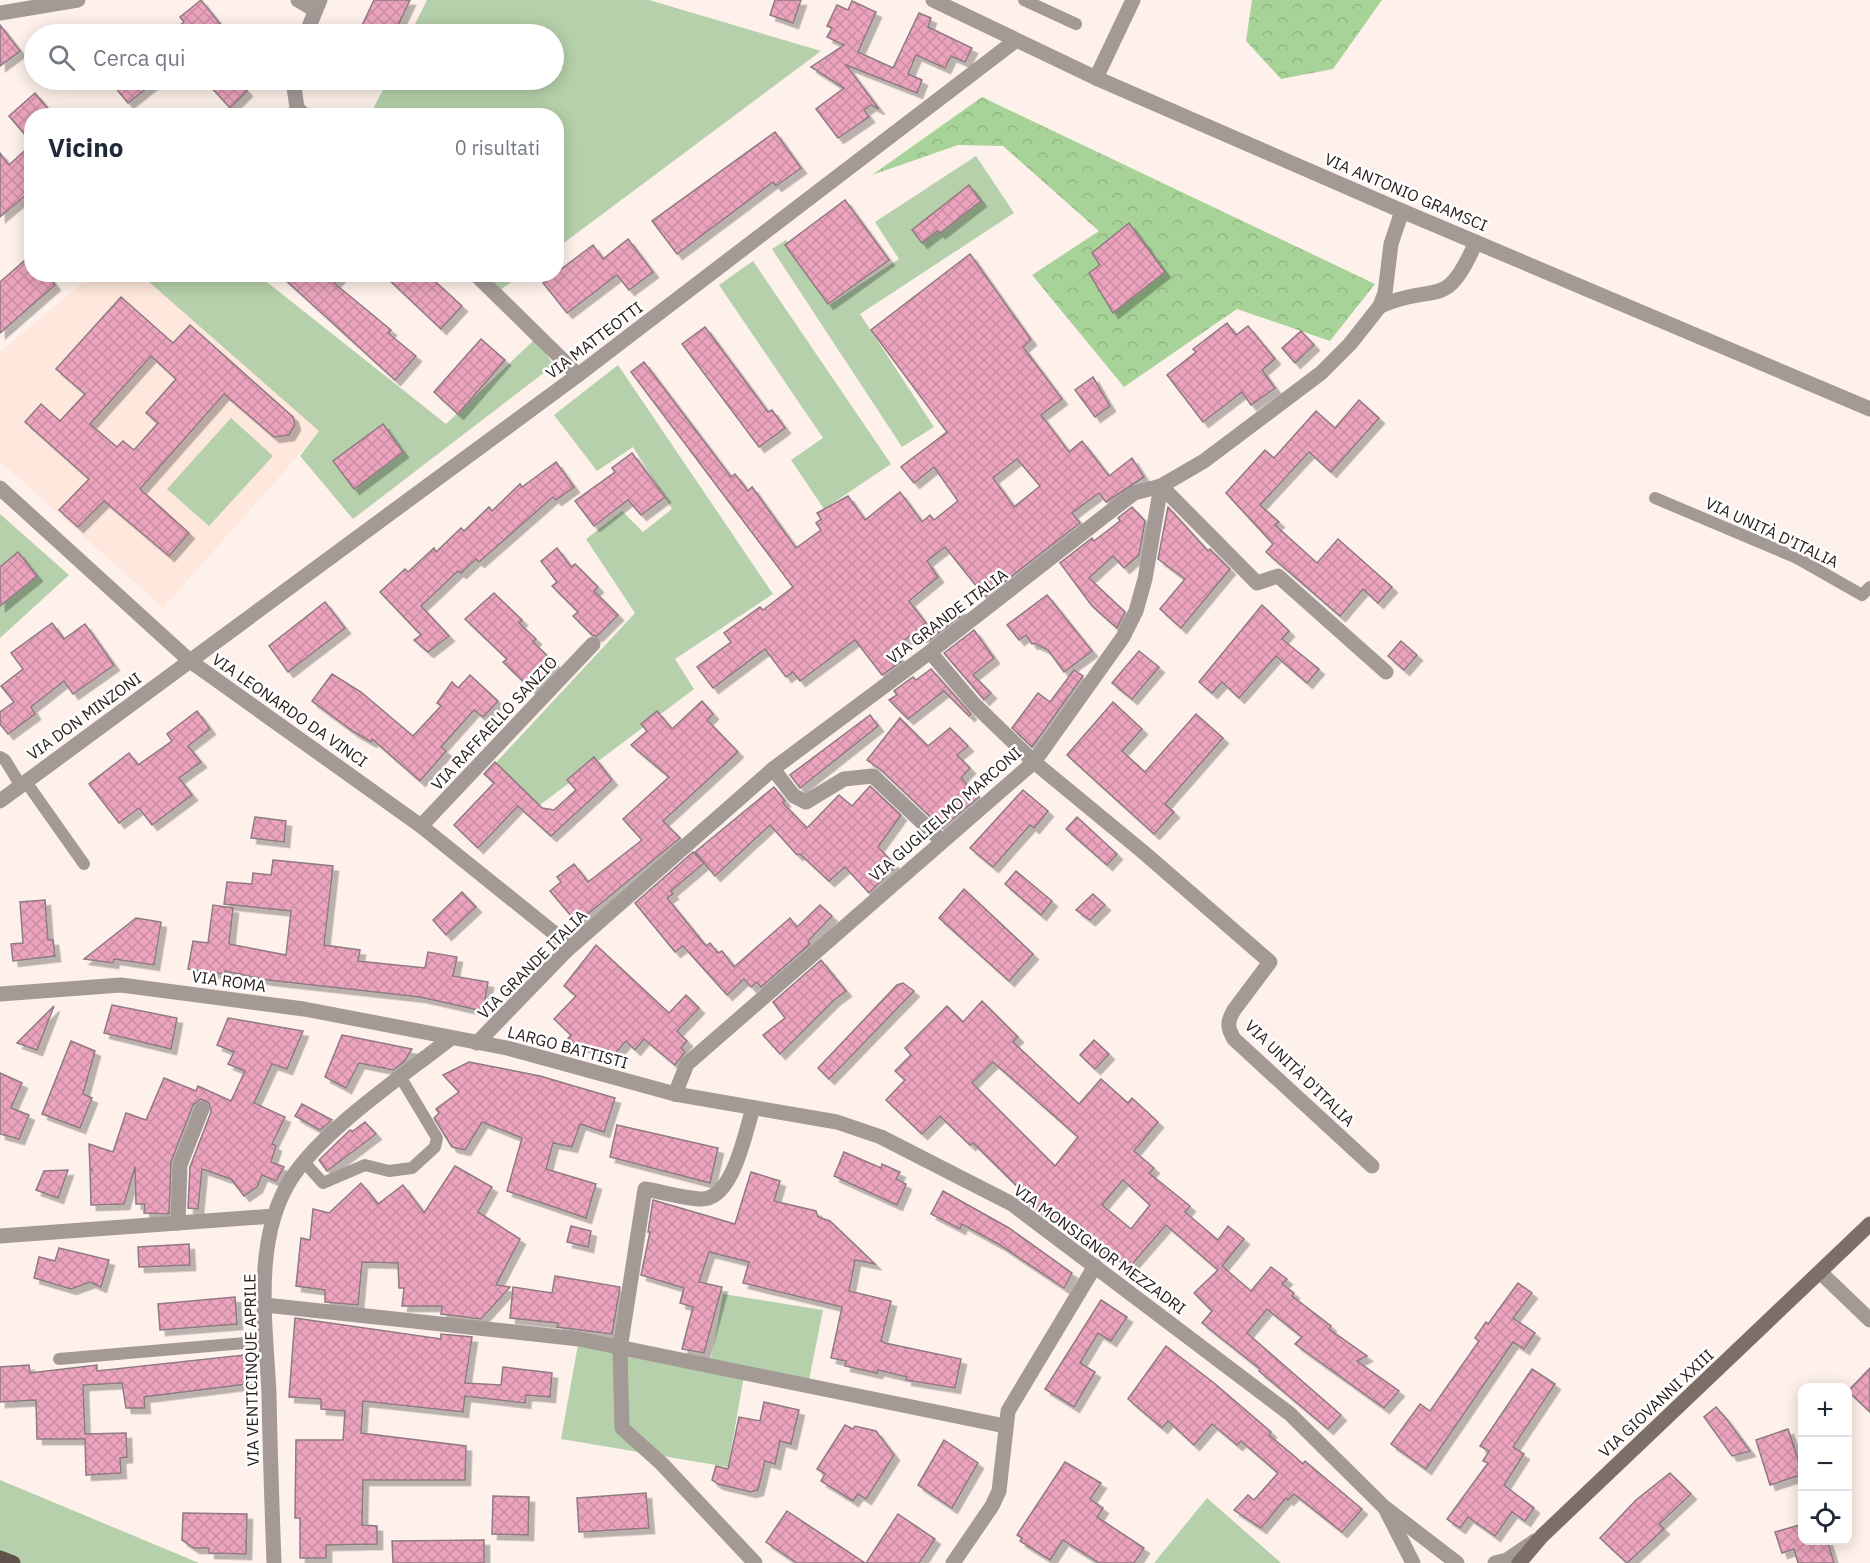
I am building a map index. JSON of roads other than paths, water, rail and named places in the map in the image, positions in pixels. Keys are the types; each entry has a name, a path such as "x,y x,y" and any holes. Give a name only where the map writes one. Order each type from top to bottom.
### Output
{"main road":[{"path":"0,1558 13,1563"}],"street":[{"path":"0,13 78,0"},
{"path":"298,0 318,5 310,24"},
{"name":"VIA ANTONIO GRAMSCI","path":"933,0 1096,78 1402,211 1870,409"},
{"path":"1096,78 1133,0"},
{"name":"VIA MATTEOTTI","path":"190,661 578,375 1015,41"},
{"path":"294,90 297,108"},
{"name":"VIA GRANDE ITALIA","path":"477,1043 567,950 773,770 930,652 1134,493 1161,486 1231,442 1321,373 1350,344 1380,306 1388,280 1390,244 1402,211"},
{"path":"1380,306 1404,297 1437,292 1452,286 1462,273 1476,242"},
{"path":"483,282 578,375"},
{"path":"1161,486 1257,583 1278,576 1386,672"},
{"name":"VIA GUGLIELMO MARCONI","path":"675,1094 687,1064 1034,762 1123,637 1136,611 1145,579 1161,486"},
{"name":"VIA LEONARDO DA VINCI","path":"0,488 190,661 421,826 559,937 567,950"},
{"name":"VIA RAFFAELLO SANZIO","path":"421,826 593,644"},
{"path":"930,652 974,704 1034,762"},
{"name":"VIA DON MINZONI","path":"0,801 190,661"},
{"name":"VIA UNITÀ D'ITALIA","path":"1034,762 1142,851 1270,962 1234,1010 1229,1018 1228,1028 1234,1039 1372,1166"},
{"path":"773,770 794,796 806,802 844,779 873,776 942,841"},
{"name":"VIA ROMA","path":"0,994 121,985 304,1009 451,1038"},
{"name":"LARGO BATTISTI","path":"451,1038 507,1048 675,1094"},
{"name":"VIA VENTICINQUE APRILE","path":"274,1563 265,1305 270,1235 274,1216 290,1180 334,1131 451,1038"},
{"name":"VIA MONSIGNOR MEZZADRI","path":"675,1094 837,1122 881,1137 1012,1204 1290,1414 1384,1506"},
{"path":"753,1108 729,1181 717,1194 703,1199 645,1188 621,1349 622,1428 662,1464 755,1563"},
{"path":"177,1223 180,1165 202,1109"},
{"path":"0,1236 274,1216"},
{"name":"VIA GIOVANNI XXIII","path":"1519,1563 1542,1536 1870,1224"},
{"path":"953,1563 999,1491 1008,1412 1095,1266"},
{"path":"1821,1273 1870,1320"},
{"path":"265,1305 579,1339 1005,1426"},
{"path":"1384,1506 1458,1562"},
{"path":"1384,1506 1413,1563"},
{"path":"1495,1563 1507,1560 1542,1536"}],"lane":[{"path":"1024,0 1076,24"},
{"name":"VIA UNITÀ D'ITALIA","path":"1655,498 1797,558 1862,595 1870,587"},
{"path":"0,757 24,784 84,864"},
{"path":"304,1162 323,1183 364,1165 389,1171 412,1168 435,1147 437,1138 401,1078"},
{"path":"59,1359 267,1341"}]}
